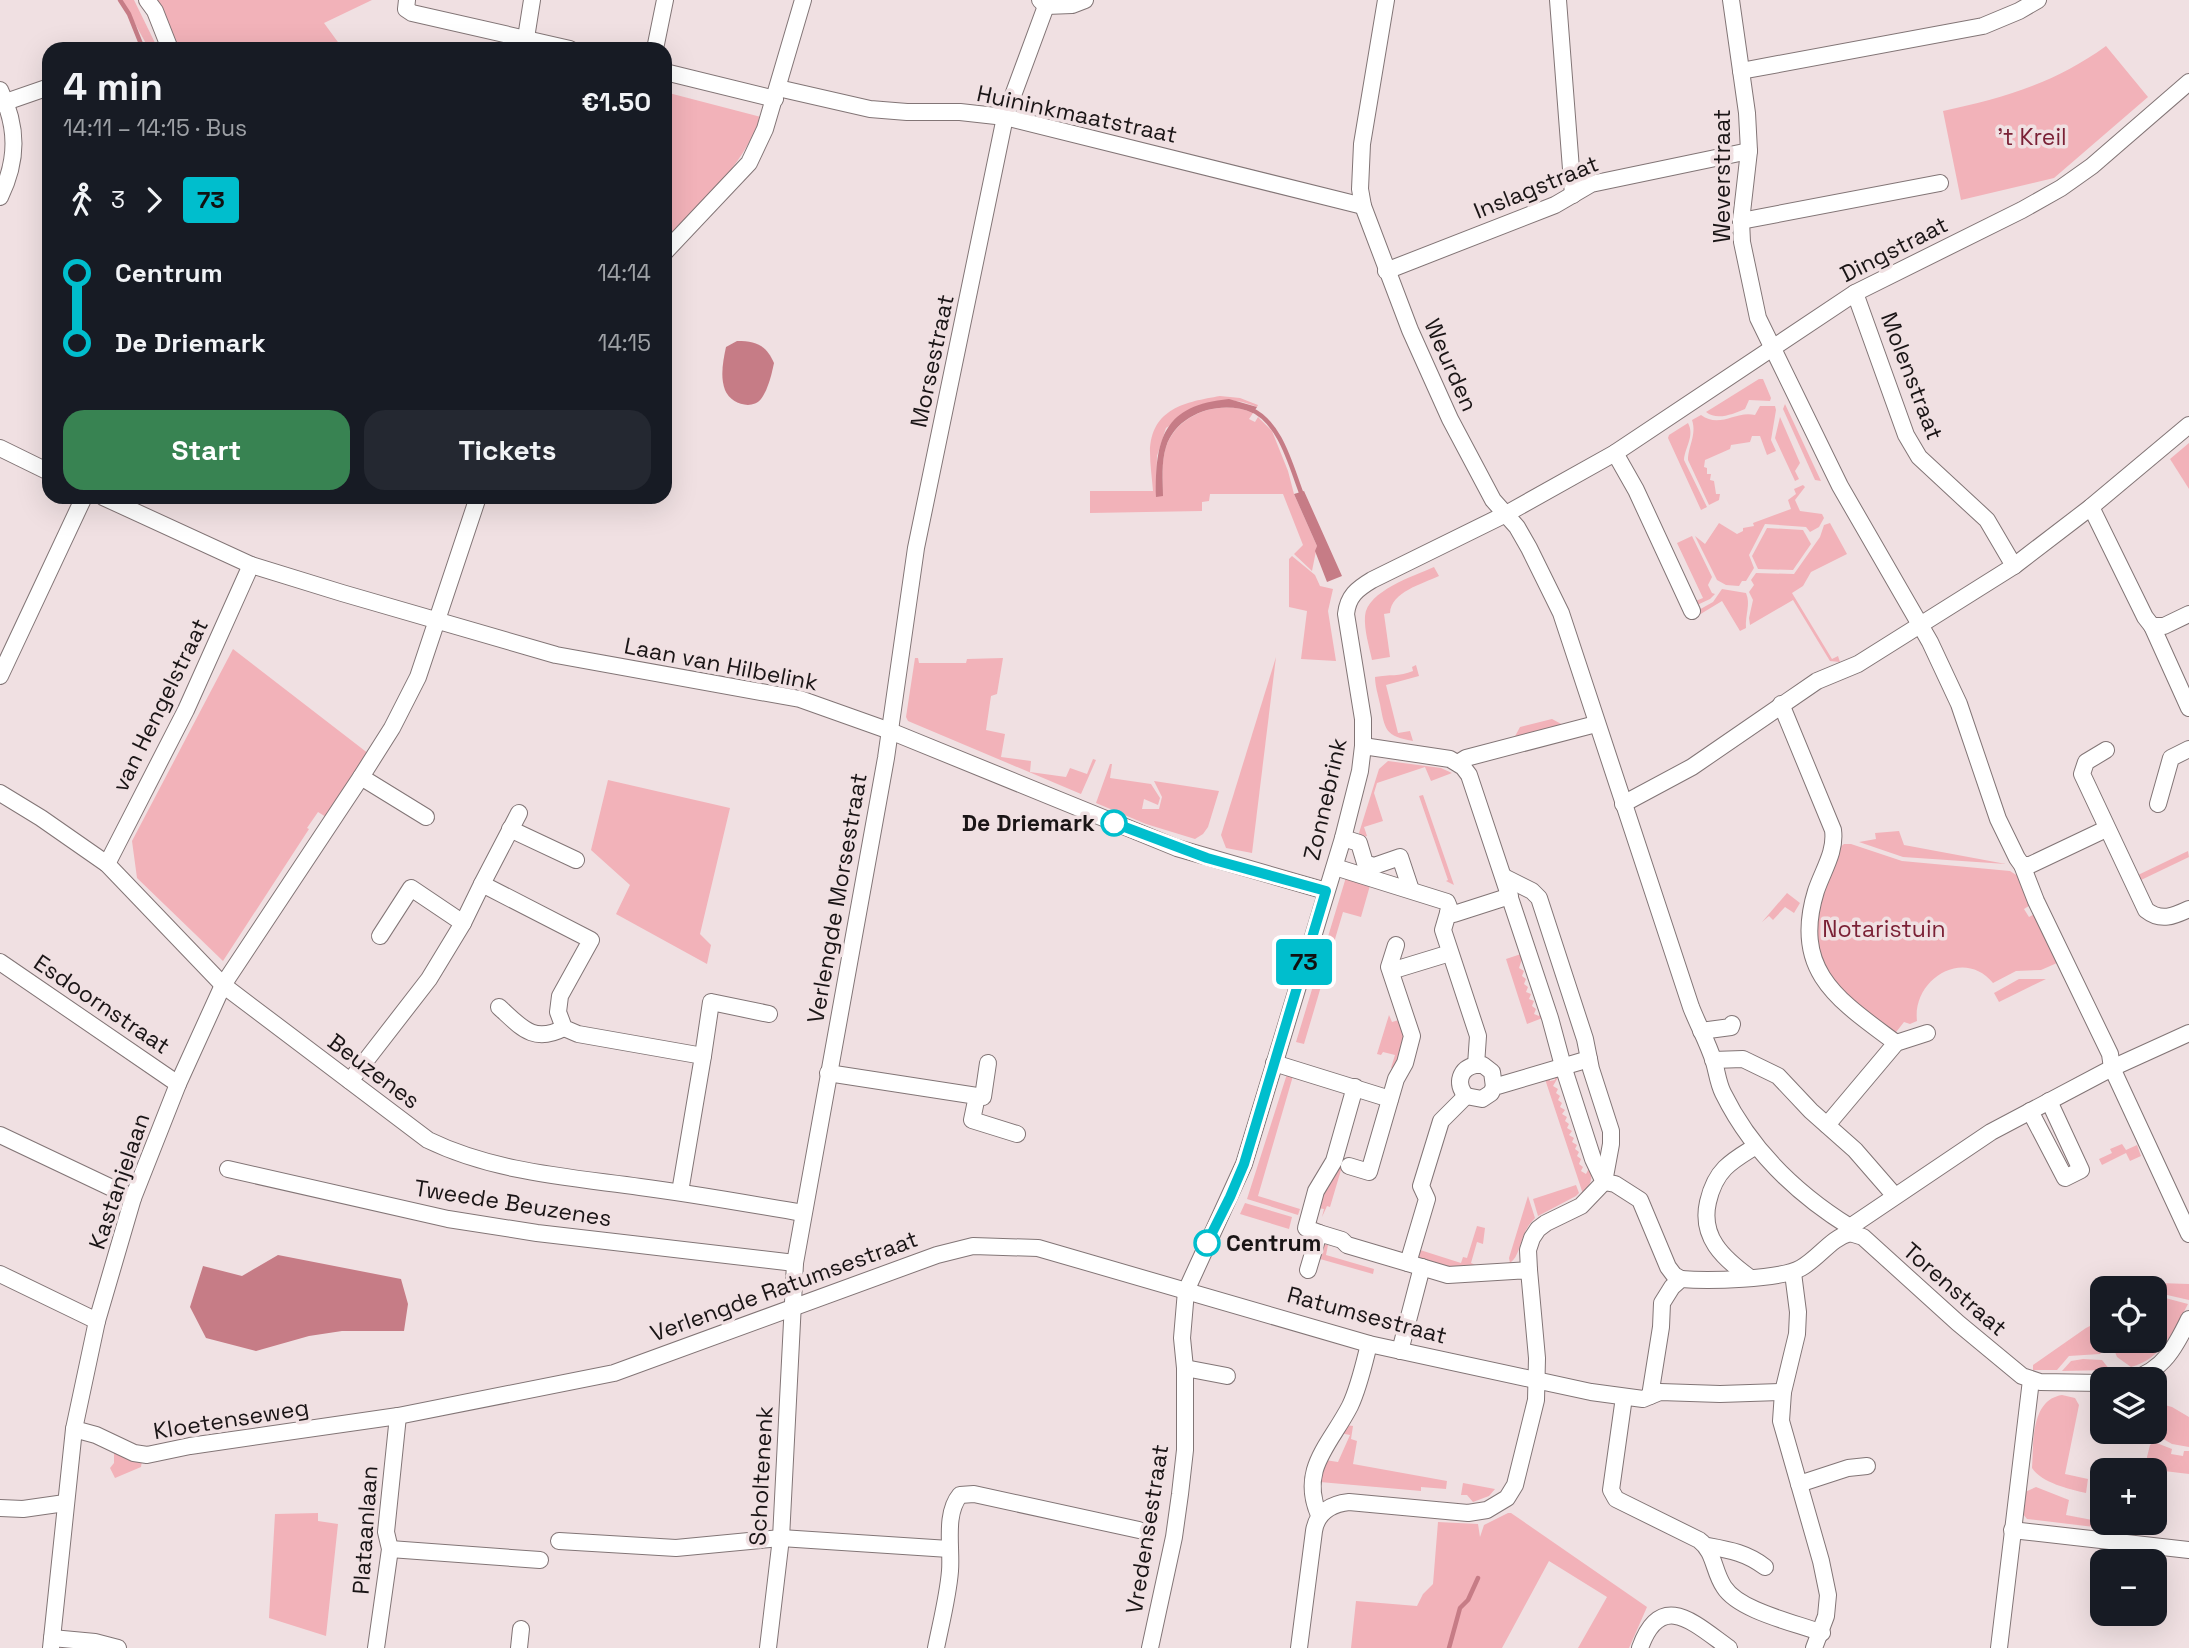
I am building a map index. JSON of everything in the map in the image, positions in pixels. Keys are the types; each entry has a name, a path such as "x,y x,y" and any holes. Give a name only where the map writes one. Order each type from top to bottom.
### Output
{"street":[{"path":"146,0 155,11 167,42"},
{"path":"407,0 406,9 412,13 542,42"},
{"path":"526,38 532,0"},
{"path":"656,42 665,0"},
{"path":"672,244 748,163 765,129 803,0"},
{"path":"1043,3 1072,5 1085,0"},
{"name":"Weurden","path":"1386,0 1362,144 1360,189 1363,206 1386,271 1450,419 1493,500 1517,527 1547,581 1561,613 1701,1031"},
{"path":"1558,0 1573,195"},
{"name":"Weverstraat","path":"1731,0 1748,113 1749,151 1741,220 1743,248 1758,318 1840,486 1921,625 1959,704 1998,819 2022,864 2036,901 2110,1054 2112,1068 2189,1234"},
{"path":"1741,71 1983,26 2038,0"},
{"name":"Morsestraat","path":"890,731 916,548 1004,117 1043,3"},
{"name":"Huininkmaatstraat","path":"672,73 870,109 960,112 1004,117 1363,206"},
{"name":"Dingstraat","path":"1506,514 1615,453 1856,293 2061,188 2092,166 2189,82"},
{"path":"0,197 10,177 14,152 13,129 2,99 42,89"},
{"name":"Inslagstraat","path":"1386,271 1555,205 1591,184 1749,151"},
{"path":"1741,220 1940,183"},
{"name":"Molenstraat","path":"1856,293 1906,435 1919,457 1987,520 2014,566"},
{"path":"1623,804 1692,767 1816,681 1846,670 2014,566 2091,507 2189,425"},
{"path":"0,448 42,469"},
{"path":"1615,453 1636,490 1692,611"},
{"path":"0,676 80,504"},
{"name":"Laan van Hilbelink","path":"118,504 251,565 556,655 800,699 890,731 1177,848 1326,891"},
{"name":"Kastanjelaan","path":"51,1643 74,1429 97,1321 133,1198 178,1084 223,985 361,777 392,728 418,677 439,621 476,504"},
{"path":"2091,507 2145,617 2152,626 2189,708"},
{"name":"Zonnebrink","path":"1186,1290 1244,1164 1343,838 1363,746 1363,719 1346,614 1349,601 1353,594 1372,580 1506,514"},
{"name":"van Hengelstraat","path":"107,864 186,710 251,565"},
{"path":"2152,626 2164,626 2189,614"},
{"path":"1781,704 1833,830 1835,841 1811,912 1810,938 1821,975 1837,998 1896,1043"},
{"path":"1458,763 1466,758 1596,724"},
{"name":"Verlengde Morsestraat","path":"793,1306 795,1263 803,1213 890,731"},
{"path":"1363,746 1442,757 1458,763 1466,771 1504,877 1593,1159 1604,1182"},
{"path":"2158,804 2171,758 2189,749"},
{"path":"2106,750 2086,762 2082,774 2146,910 2152,915 2165,918 2189,909"},
{"path":"361,777 426,817"},
{"name":"Beuzenes","path":"0,793 107,864 223,985 428,1139 457,1154 527,1171 680,1192 803,1213"},
{"path":"350,1081 429,979 463,923 519,813"},
{"path":"510,829 576,860"},
{"path":"2022,864 2030,865 2106,829"},
{"path":"1343,838 1359,843 1366,863 1374,866 1400,857 1411,890"},
{"path":"1335,867 1447,902 1449,907 1443,930 1478,1036 1476,1065"},
{"path":"1319,1515 1335,1505 1349,1502 1478,1513 1497,1506 1507,1498 1515,1485 1527,1442 1538,1379 1528,1250 1538,1229 1581,1206 1604,1182 1611,1131 1589,1059 1586,1040 1539,898 1532,891 1504,877"},
{"path":"482,884 591,940 560,996 558,1012 564,1028 578,1034 703,1056"},
{"path":"380,936 411,888 463,923"},
{"path":"1447,917 1510,896"},
{"path":"1349,1166 1369,1172 1396,1079 1405,1063 1412,1036 1389,967 1396,945"},
{"path":"1391,971 1450,953"},
{"name":"Esdoornstraat","path":"0,962 178,1084"},
{"path":"680,1192 711,1002 769,1014"},
{"path":"499,1007 526,1031 551,1035 564,1028"},
{"path":"1701,1031 1731,1027 1732,1024"},
{"name":"Torenstraat","path":"1701,1031 1722,1092 1756,1146 1774,1166 1800,1191 1863,1237 2013,1370 2031,1380"},
{"path":"1827,1125 1896,1043 1927,1033"},
{"path":"1604,1182 1615,1184 1640,1200 1668,1267 1681,1279 1772,1277 1793,1273 1895,1196 1991,1132 2112,1068 2189,1033"},
{"path":"1494,1087 1589,1059"},
{"path":"1713,1060 1743,1059 1778,1076 1854,1150 1895,1196"},
{"path":"828,1073 983,1097 988,1063"},
{"path":"1274,1063 1390,1099"},
{"path":"1483,1065 1492,1072 1494,1087 1491,1093 1482,1099 1466,1096 1460,1087 1461,1076 1467,1068 1483,1065"},
{"name":"Ratumsestraat","path":"1307,1270 1316,1191 1334,1161 1355,1087"},
{"path":"977,1096 972,1120 1017,1133"},
{"path":"1400,1351 1427,1199 1421,1186 1441,1121 1466,1096"},
{"path":"2030,1111 2066,1178 2081,1170 2049,1101"},
{"path":"0,1135 133,1198"},
{"path":"1749,1277 1728,1261 1712,1240 1706,1223 1706,1209 1715,1181 1735,1159 1756,1146"},
{"name":"Tweede Beuzenes","path":"228,1169 448,1219 537,1233 795,1263"},
{"path":"1312,1230 1342,1240 1347,1245 1456,1276 1529,1270"},
{"name":"Verlengde Ratumsestraat","path":"398,1416 614,1373 937,1255 973,1246 1038,1248 1186,1290"},
{"path":"1793,1273 1798,1312 1794,1352 1783,1392 1781,1421 1821,1561 1828,1595 1822,1633 1814,1648"},
{"path":"0,1274 97,1321"},
{"path":"1650,1396 1665,1333 1661,1312 1665,1295 1681,1279"},
{"name":"Ratumsestraat","path":"1186,1290 1370,1344 1591,1392 1643,1399 1661,1392 1680,1391 1760,1389 1783,1392"},
{"name":"Vredensestraat","path":"1150,1648 1174,1537 1185,1450 1185,1367 1182,1338 1186,1290"},
{"name":"Scholtenenk","path":"768,1648 781,1538 793,1306"},
{"path":"2156,1367 2165,1360 2189,1319"},
{"path":"1300,1648 1314,1531 1319,1515 1311,1494 1314,1471 1351,1402 1370,1344"},
{"path":"1776,1352 1794,1352"},
{"path":"1185,1367 1227,1376"},
{"path":"1999,1648 2031,1380 2090,1382"},
{"path":"1625,1397 1611,1491 1616,1499 1708,1546 1736,1551 1752,1557 1765,1567"},
{"name":"Kloetenseweg","path":"74,1429 96,1435 134,1453 148,1455 190,1446 398,1416"},
{"name":"Plataanlaan","path":"376,1648 390,1549 386,1532 398,1416"},
{"path":"1799,1484 1848,1468 1867,1466"},
{"path":"936,1648 950,1570 949,1549 954,1503 960,1495 974,1494 1139,1530"},
{"path":"0,1508 23,1509 65,1503"},
{"path":"2012,1530 2189,1550"},
{"path":"559,1541 676,1548 781,1538 949,1549"},
{"path":"1708,1546 1724,1588 1741,1604 1822,1633"},
{"path":"390,1549 540,1560"},
{"path":"1640,1648 1651,1624 1665,1615 1677,1614 1692,1621 1730,1648"},
{"path":"519,1648 521,1629"},
{"path":"51,1643 95,1642 118,1648"}],"green space":[{"path":"122,0 134,0 155,42 145,42"},
{"path":"151,0 372,0 324,23 338,42 171,42"},
{"name":"'t Kreil","path":"2106,46 2148,97 2054,178 1961,200 1943,111 2028,88 2068,70"},
{"path":"672,94 761,117 743,153 707,197 672,232"},
{"path":"1763,379 1770,401 1749,400 1745,409 1725,416 1710,415 1706,412"},
{"path":"1220,396 1240,398 1258,405 1257,407 1230,400 1219,401 1199,408 1166,428 1157,456 1156,496 1163,496 1164,453 1180,425 1202,412 1215,409 1241,409 1253,413 1249,419 1255,422 1258,417 1272,431 1294,494 1317,546 1312,571 1294,554 1303,545 1283,494 1210,494 1209,501 1202,502 1202,511 1090,513 1090,491 1153,491 1150,452 1157,426 1164,417 1183,405"},
{"path":"1785,404 1821,481 1815,480 1783,409"},
{"path":"1760,406 1775,406 1771,440 1776,451 1767,455 1760,436 1752,436 1750,442 1731,445 1730,449 1705,460 1707,474 1711,474 1710,480 1714,481 1716,494 1720,494 1719,500 1709,505 1688,460 1692,420 1701,415 1708,419 1721,420 1755,415"},
{"path":"1780,417 1800,463 1795,471 1799,479 1795,481 1775,438"},
{"path":"1688,423 1690,437 1684,460 1707,507 1701,510 1668,438"},
{"path":"2189,443 2189,489 2170,459"},
{"path":"1803,485 1805,487 1795,500 1800,511 1822,514 1824,518 1819,527 1810,532 1806,527 1765,524 1749,555 1754,568 1746,581 1742,581 1739,586 1726,585 1717,580 1695,536 1705,544 1719,523 1737,534 1743,531 1743,528 1754,526 1753,523 1791,509 1788,500 1796,494 1794,489"},
{"path":"1830,523 1847,554 1811,572 1803,586 1792,593 1832,659 1838,656 1840,662 1830,661 1793,600 1750,625 1749,618 1753,600 1749,592 1754,585 1751,580 1756,573 1794,574 1820,537 1824,525"},
{"path":"1767,528 1803,530 1811,544 1793,570 1758,569 1752,556"},
{"path":"1692,536 1712,577 1708,585 1715,594 1695,606 1693,602 1703,598 1677,543"},
{"path":"1292,556 1315,575 1320,586 1333,589 1328,611 1336,661 1301,659 1307,611 1289,607 1289,559"},
{"path":"1434,567 1439,576 1401,594 1390,613 1384,614 1390,657 1372,660 1365,627 1368,607 1382,592"},
{"path":"1722,589 1746,593 1746,628 1740,631 1722,601 1699,615 1697,611 1713,602"},
{"path":"233,649 369,754 326,817 318,812 223,961 137,878 132,841"},
{"path":"1276,657 1252,853 1226,848 1221,835"},
{"path":"915,658 918,658 919,663 966,663 967,659 1003,658 997,694 991,696 986,730 1005,734 1001,757 1031,761 1030,772 1066,777 1070,768 1087,774 1093,759 1096,760 1081,794 908,721 906,717"},
{"path":"1416,665 1419,676 1386,685 1398,733 1410,731 1413,741 1397,737 1385,726 1375,677 1408,673 1413,671 1412,667"},
{"path":"1552,719 1565,726 1513,740 1520,727"},
{"path":"1388,761 1441,768 1452,773 1431,781 1425,767 1377,783 1374,793 1383,821 1364,827 1367,836 1360,838 1359,833 1379,769"},
{"path":"1110,764 1110,778 1151,784 1160,798 1158,805 1144,799 1142,809 1159,809 1162,797 1154,781 1219,791 1208,827 1195,839 1146,824 1096,803"},
{"path":"608,780 730,808 700,934 711,945 707,964 616,914 630,885 591,850"},
{"path":"1423,795 1454,885 1446,881 1448,880 1419,796"},
{"path":"1899,831 1904,845 2006,864 1903,857 1859,842 1876,839 1875,833"},
{"name":"Notaristuin","path":"1844,844 1902,861 2010,871 2021,878 2032,904 2024,909 2029,917 2036,913 2058,959 2057,963 2041,970 2016,971 1993,983 1981,973 1968,968 1955,968 1942,973 1931,981 1923,992 1917,1021 1910,1024 1904,1022 1893,1036 1842,997 1818,955 1815,917 1838,849"},
{"path":"2188,851 2189,857 2141,880 2138,875"},
{"path":"1347,874 1371,882 1361,917 1343,912 1304,1044 1296,1042"},
{"path":"1787,893 1800,903 1794,913 1785,907 1773,920 1769,916 1762,922"},
{"path":"1524,953 1519,968 1524,971 1524,984 1528,987 1526,992 1531,994 1529,999 1534,1001 1534,1014 1539,1016 1541,1011 1545,1017 1527,1024 1506,959"},
{"path":"2019,979 2046,979 1999,1002 1994,993"},
{"path":"1389,1015 1392,1022 1402,1019 1408,1035 1396,1069 1391,1068 1395,1055 1383,1052 1381,1055 1377,1054"},
{"path":"1554,1073 1560,1074 1553,1086 1558,1089 1558,1100 1562,1103 1560,1107 1565,1110 1562,1114 1567,1117 1567,1128 1572,1131 1569,1135 1577,1145 1577,1156 1581,1159 1579,1164 1583,1167 1581,1171 1586,1174 1589,1168 1591,1172 1590,1182 1583,1194 1544,1076 1549,1075 1550,1081 1555,1080"},
{"path":"1287,1074 1293,1076 1258,1196 1300,1209 1298,1215 1247,1199"},
{"path":"2122,1144 2126,1150 2137,1145 2141,1156 2130,1161 2126,1153 2102,1165 2099,1159 2112,1153 2110,1149"},
{"path":"1340,1165 1347,1167 1346,1172 1341,1170 1330,1207 1327,1206 1322,1217 1324,1209 1318,1208 1320,1193"},
{"path":"1576,1185 1579,1193 1576,1196 1538,1216 1533,1199"},
{"path":"1528,1196 1535,1218 1526,1230 1517,1255 1510,1263 1509,1258"},
{"path":"1245,1203 1292,1217 1289,1229 1240,1214"},
{"path":"1477,1226 1485,1228 1483,1244 1477,1242 1471,1263 1480,1267 1458,1270 1417,1259 1417,1249 1461,1263 1463,1257 1467,1258"},
{"path":"1324,1244 1328,1245 1326,1255 1374,1269 1373,1274 1320,1259"},
{"path":"2167,1283 2189,1284 2189,1300 2167,1295"},
{"path":"2167,1298 2188,1304 2167,1340"},
{"path":"2090,1326 2090,1353 2100,1354 2069,1356 2057,1370 2033,1370 2033,1365"},
{"path":"2115,1353 2156,1353 2131,1367"},
{"path":"2102,1360 2108,1367 2062,1371 2071,1361"},
{"path":"2062,1395 2075,1398 2079,1405 2065,1474 2088,1479 2086,1493 2042,1478 2032,1468 2034,1436 2039,1414 2044,1405"},
{"path":"2167,1406 2189,1417 2189,1447 2167,1441"},
{"path":"1345,1425 1353,1426 1351,1439 1357,1441 1353,1464 1447,1481 1446,1489 1421,1487 1421,1491 1320,1482 1325,1460 1338,1462 1350,1435 1340,1433"},
{"path":"2159,1444 2172,1449 2171,1454 2183,1456 2184,1451 2189,1451 2189,1474 2167,1471 2167,1458 2147,1458 2150,1445"},
{"path":"114,1451 142,1461 141,1467 115,1478 110,1468 114,1463"},
{"path":"1463,1483 1495,1489 1489,1496 1473,1502 1467,1495 1461,1495"},
{"path":"2036,1487 2069,1500 2066,1515 2090,1520 2090,1526 2027,1519 2023,1514 2025,1492"},
{"path":"318,1513 318,1521 338,1524 326,1636 269,1618 275,1514"},
{"path":"1508,1513 1647,1607 1629,1648 1578,1648 1607,1597 1549,1561 1502,1648 1351,1648 1356,1601 1417,1606 1423,1594 1433,1584 1438,1522 1478,1524 1480,1537 1484,1525"}],"shaded area":[{"path":"737,341 760,345 774,363 769,381 757,403 747,405 736,402 731,399 723,385 722,369 726,347"},
{"path":"1229,399 1257,407 1253,413 1241,409 1214,409 1202,412 1180,425 1164,453 1163,496 1156,497 1158,458 1168,428 1177,417 1190,409"},
{"path":"1304,491 1342,576 1327,582 1315,551 1317,546 1294,494"},
{"path":"278,1255 401,1279 408,1304 404,1331 342,1331 309,1336 256,1351 206,1338 190,1307 203,1266 242,1276"}],"waterway":[{"path":"120,0 140,42"},
{"path":"1250,409 1261,415 1277,435 1302,495"},
{"path":"1449,1648 1460,1608 1468,1600 1478,1578"}],"bus line":[{"name":"73","path":"1114,823 1207,858 1326,891 1244,1164 1207,1243"}],"place":[{"name":"De Driemark","path":"1114,823"},
{"name":"Centrum","path":"1207,1243"}]}
